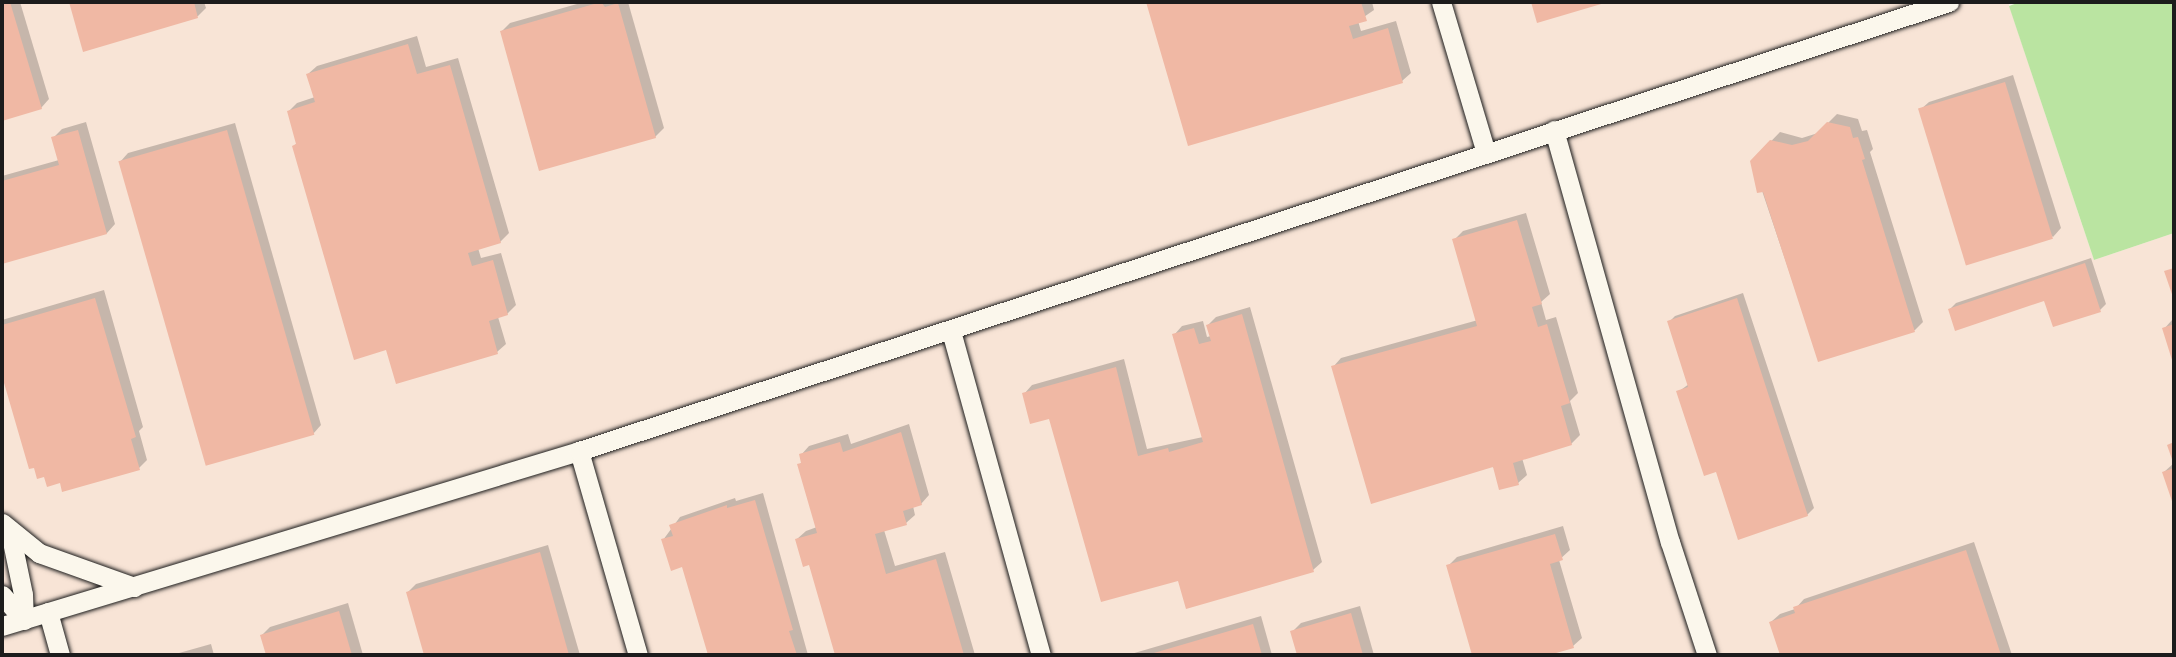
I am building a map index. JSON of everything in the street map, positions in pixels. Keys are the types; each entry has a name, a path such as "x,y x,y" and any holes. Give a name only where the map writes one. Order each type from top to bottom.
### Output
{"street":[{"path":"1441,2 1486,153"},
{"path":"2,626 579,450 951,331 1554,130 1949,2"},
{"path":"1554,130 1667,528 1706,655"},
{"path":"951,331 1041,655"},
{"path":"579,450 638,655"},
{"path":"6,528 39,553 134,587"},
{"path":"6,528 23,594 24,620"},
{"path":"2,595 24,620"},
{"path":"48,612 60,655"}],"shaded area":[{"path":"2,2 2008,2 2094,260 2174,233 2174,655 2,655"}],"green space":[{"path":"2020,2 2174,2 2174,233 2094,260 2009,6"}],"building":[{"path":"2,2 10,2 42,109 2,121"},
{"path":"69,2 194,2 198,18 83,52"},
{"path":"601,2 605,7 618,3 656,138 539,171 500,31"},
{"path":"1146,2 1361,2 1367,21 1349,26 1353,39 1388,28 1403,83 1188,146"},
{"path":"1531,2 1608,2 1537,23"},
{"path":"408,44 417,74 450,65 501,243 468,253 472,266 493,260 508,315 489,321 498,354 396,384 386,350 354,360 292,146 296,144 287,111 315,102 306,74"},
{"path":"2005,82 2053,239 1966,265 1918,109"},
{"path":"1827,122 1850,127 1853,138 1858,137 1865,159 1862,160 1915,332 1818,362 1763,192 1757,193 1750,161 1770,140 1792,145 1808,141"},
{"path":"78,130 107,234 2,264 2,181 59,165 51,137"},
{"path":"227,130 314,435 206,466 118,161"},
{"path":"1517,220 1542,304 1532,307 1538,327 1547,324 1570,403 1561,406 1572,445 1513,463 1519,485 1499,490 1493,467 1371,504 1331,366 1477,326 1452,239"},
{"path":"2085,263 2101,312 2053,327 2044,301 1955,331 1948,309"},
{"path":"2174,268 2174,300 2164,271"},
{"path":"95,298 136,437 131,439 140,470 62,492 60,483 47,487 44,477 37,479 34,468 29,469 2,376 2,325"},
{"path":"1737,298 1808,516 1738,540 1716,472 1704,476 1676,391 1688,387 1667,321"},
{"path":"1242,314 1314,572 1186,609 1178,581 1101,602 1049,419 1030,424 1022,393 1116,367 1138,456 1168,448 1169,452 1203,442 1172,334 1194,328 1199,344 1211,341 1206,325"},
{"path":"2174,324 2174,359 2172,360 2162,328"},
{"path":"901,432 922,505 903,511 907,525 875,534 886,574 936,559 964,655 835,655 809,565 803,567 795,539 817,533 797,464 801,463 799,454 840,442 843,452"},
{"path":"2174,442 2174,465 2167,445"},
{"path":"2174,468 2174,507 2162,472"},
{"path":"755,500 793,630 789,631 797,655 708,655 682,567 671,571 661,539 673,536 669,525 727,505 727,508"},
{"path":"1555,534 1563,560 1550,564 1574,648 1549,655 1472,655 1446,565"},
{"path":"1966,550 2001,655 1780,655 1769,622 1795,613 1793,607"},
{"path":"540,552 569,655 424,655 406,592"},
{"path":"339,611 352,655 266,655 260,635"},
{"path":"1351,613 1363,655 1297,655 1290,631"},
{"path":"1253,624 1262,655 1147,655"}]}
